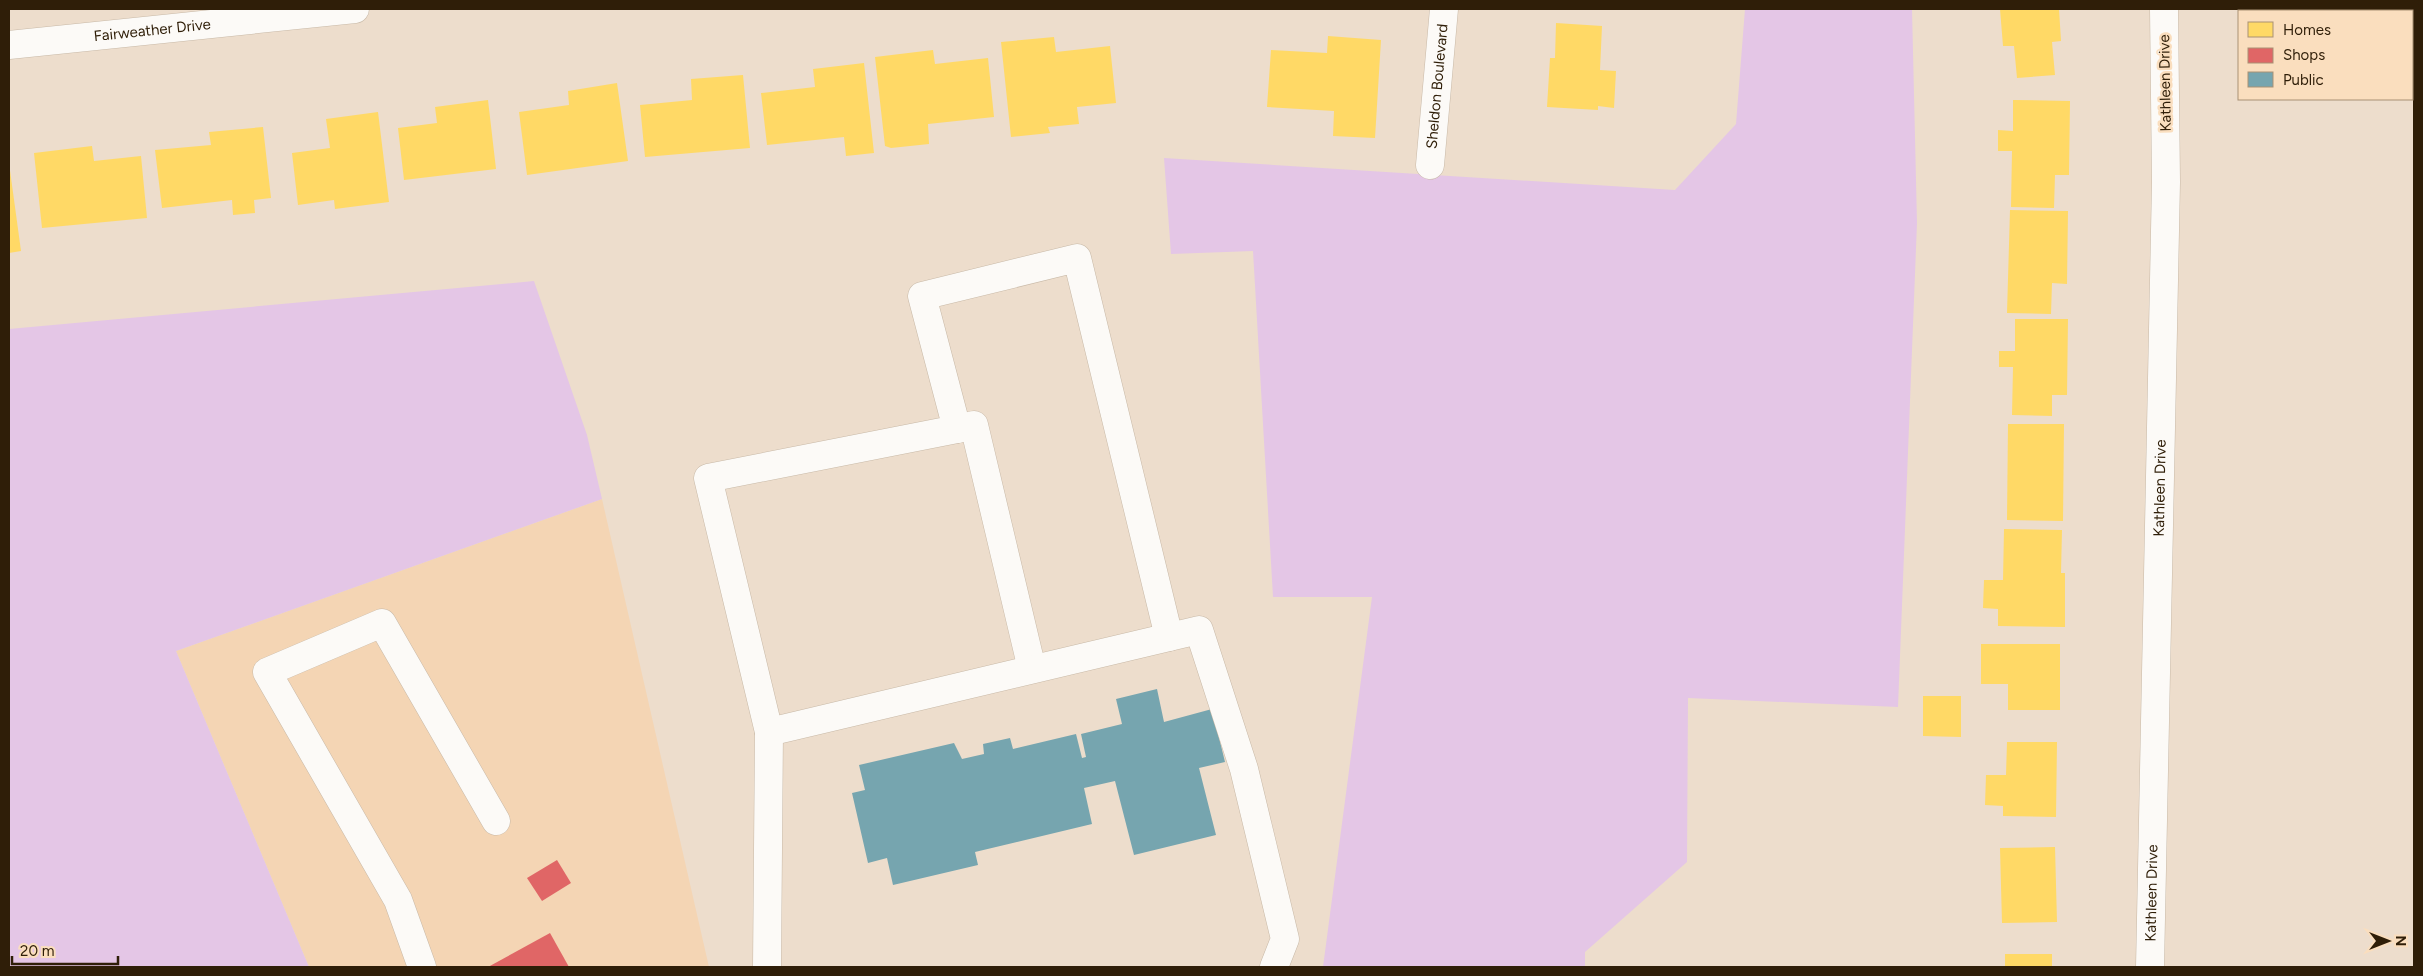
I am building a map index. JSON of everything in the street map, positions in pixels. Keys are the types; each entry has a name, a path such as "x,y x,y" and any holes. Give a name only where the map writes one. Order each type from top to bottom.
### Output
{"street":[{"name":"Fairweather Drive","path":"9,45 355,9"},
{"name":"Sheldon Boulevard","path":"1430,165 1444,9"},
{"name":"Kathleen Drive","path":"2150,967 2166,182 2164,9"},
{"path":"957,429 922,296 1077,258 1168,637"},
{"path":"767,967 770,732 708,478 957,429 974,424 1032,669"},
{"path":"423,965 398,900 267,672 382,623 496,820"},
{"path":"770,732 1199,630 1244,769 1284,939 1274,967"}],"shaded area":[{"path":"1745,9 1912,9 1917,223 1898,707 1688,698 1687,862 1585,952 1585,967 1323,967 1372,597 1273,597 1253,251 1171,254 1164,158 1675,190 1736,124"},
{"path":"534,281 587,435 602,499 176,651 309,967 9,967 9,329"},
{"path":"602,499 709,967 309,967 176,651"}],"building: Homes":[{"path":"2000,9 2059,9 2061,41 2052,42 2055,75 2017,78 2014,46 2003,46"},
{"path":"1556,23 1602,26 1600,70 1616,71 1614,108 1598,106 1598,110 1547,107 1550,58 1555,58"},
{"path":"1328,36 1381,40 1375,138 1333,136 1334,111 1267,107 1271,50 1327,53"},
{"path":"1054,37 1056,52 1110,46 1116,103 1077,107 1079,124 1048,127 1050,133 1011,137 1001,42"},
{"path":"933,50 935,64 988,58 994,117 928,124 929,144 891,148 885,146 875,57"},
{"path":"864,63 874,153 846,156 844,137 767,145 761,93 815,87 813,69"},
{"path":"743,75 750,148 645,157 640,105 692,100 691,79"},
{"path":"617,83 628,161 527,175 519,112 569,105 568,91"},
{"path":"488,100 496,169 404,180 398,128 437,123 435,107"},
{"path":"2013,100 2070,101 2069,175 2055,175 2054,208 2011,207 2012,151 1998,151 1998,130 2013,131"},
{"path":"378,112 389,202 335,209 334,200 298,205 292,153 330,148 326,119"},
{"path":"263,127 271,198 254,200 255,213 233,215 232,200 162,208 155,150 211,145 209,132"},
{"path":"92,146 94,161 141,156 147,218 42,228 34,153"},
{"path":"9,163 21,251 9,253"},
{"path":"2010,210 2068,211 2067,284 2052,283 2051,314 2007,313"},
{"path":"2015,319 2068,319 2067,395 2052,395 2052,416 2012,415 2013,367 1999,367 1999,351 2015,351"},
{"path":"2008,424 2064,424 2063,521 2007,520"},
{"path":"2004,529 2062,530 2061,573 2065,573 2065,627 1998,626 1998,609 1983,608 1984,580 2003,580"},
{"path":"1981,644 2060,644 2060,710 2008,710 2008,684 1981,684"},
{"path":"1923,696 1961,696 1961,737 1923,736"},
{"path":"2007,742 2057,742 2056,817 2003,816 2003,806 1985,805 1986,775 2006,775"},
{"path":"2055,847 2057,922 2002,923 2000,848"},
{"path":"2005,954 2052,954 2052,967 2005,967"}],"building: Shops":[{"path":"557,860 571,883 542,901 527,878"},
{"path":"550,933 569,967 488,967"}],"building: Public":[{"path":"1157,689 1164,722 1212,709 1225,762 1199,768 1216,835 1134,855 1115,781 1084,788 1092,824 975,852 978,865 893,885 887,858 868,863 852,793 865,790 859,765 954,743 962,759 984,754 983,744 1010,738 1013,749 1076,734 1082,758 1086,757 1081,734 1122,724 1116,699"}]}
